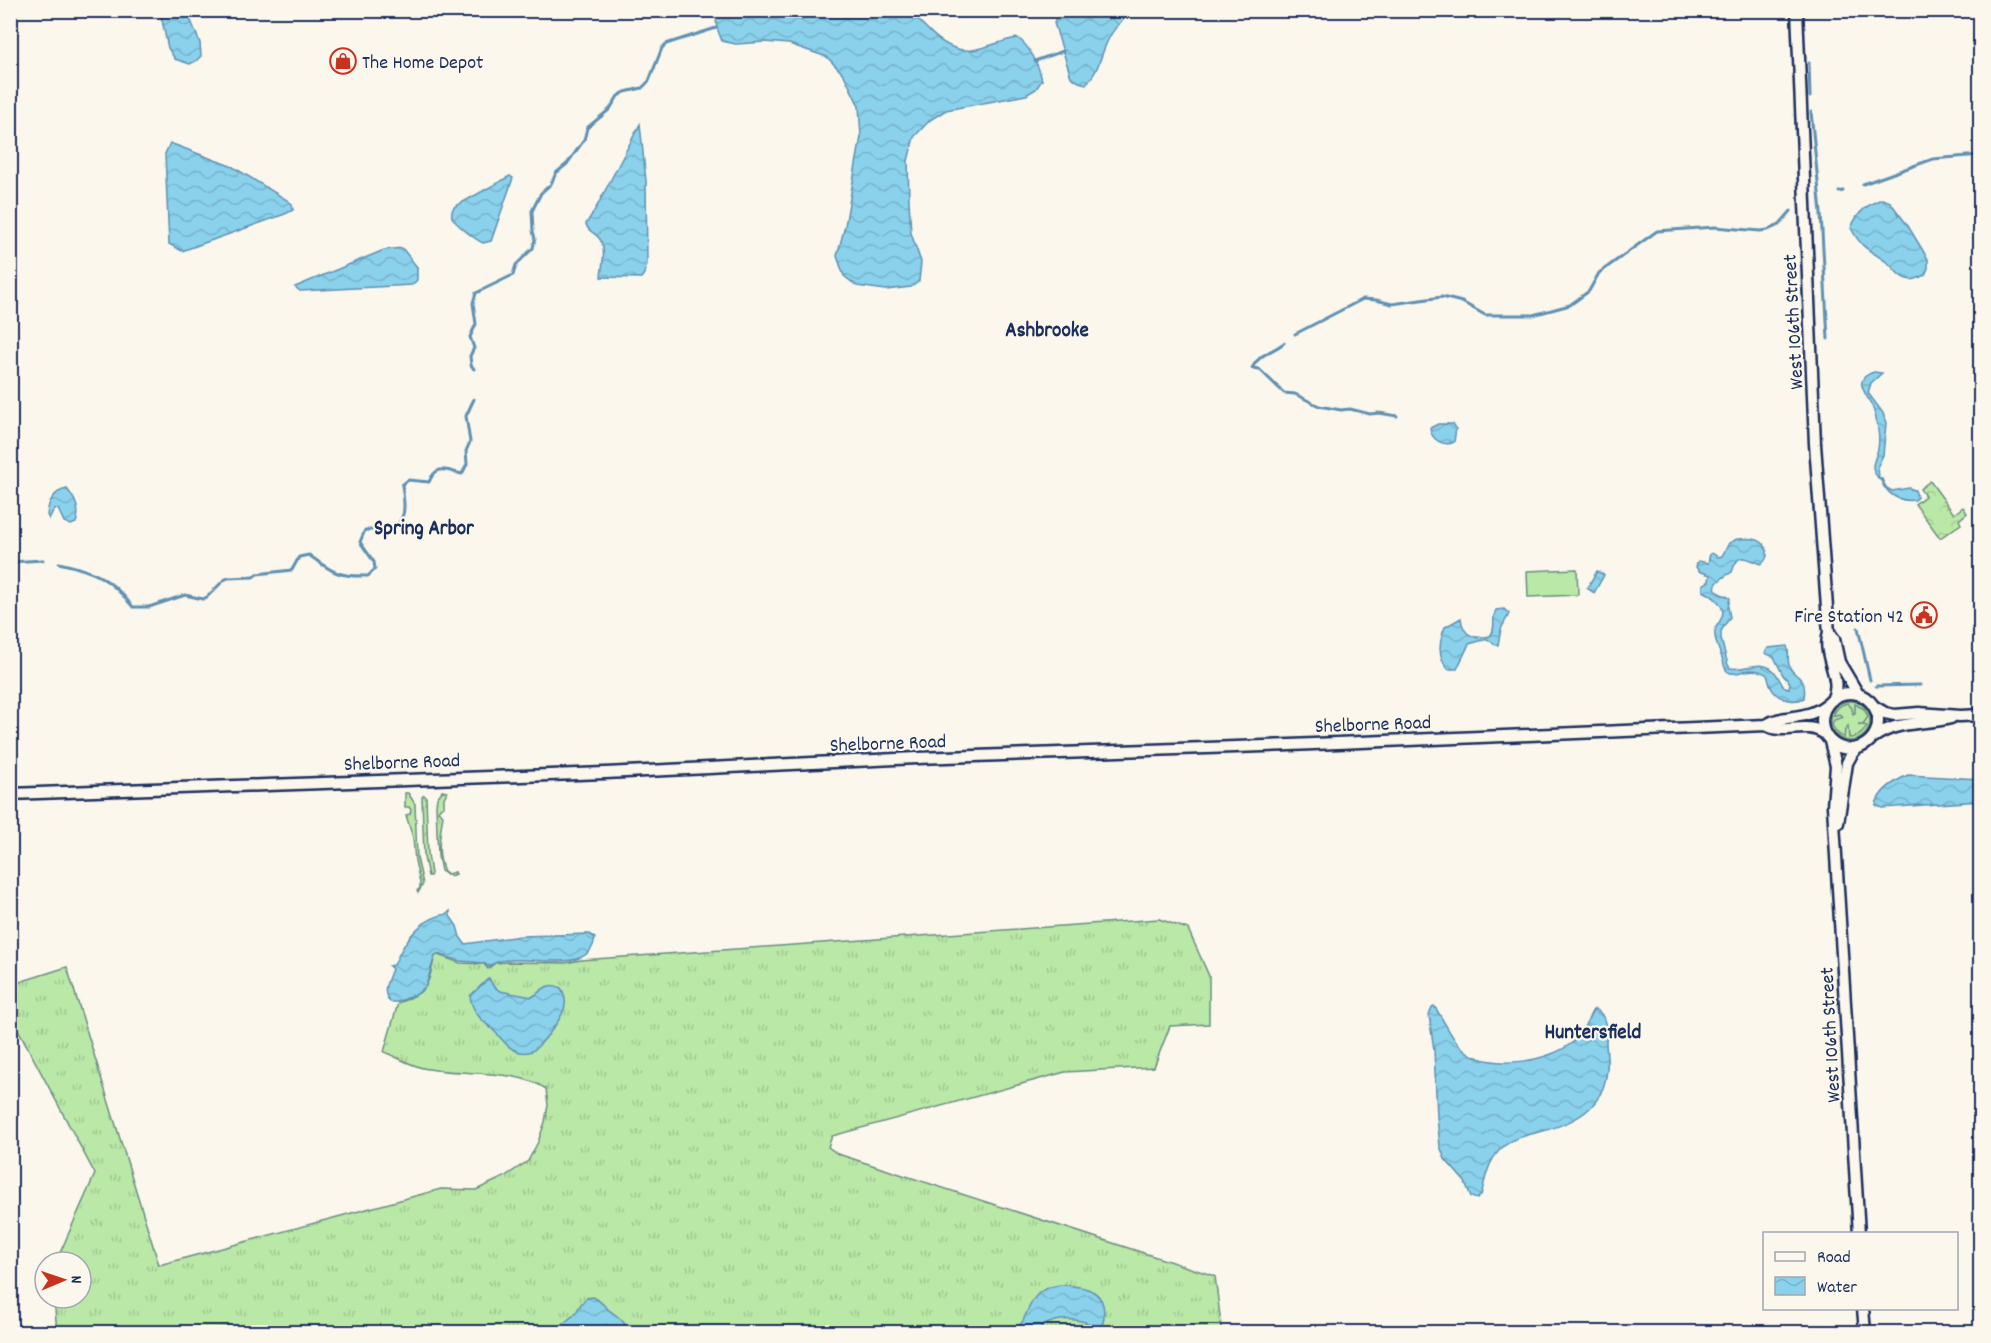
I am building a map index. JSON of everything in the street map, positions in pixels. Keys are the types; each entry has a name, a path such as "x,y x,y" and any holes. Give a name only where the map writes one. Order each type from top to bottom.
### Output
{"street":[{"name":"West 106th Street","path":"1797,10 1815,444 1829,632 1826,641 1836,683 1836,692 1830,702"},
{"name":"West 106th Street","path":"1829,632 1834,639 1843,670 1858,694"},
{"path":"1960,716 1941,713 1889,715 1858,694 1844,693 1830,702 1822,719 1828,738 1843,748 1858,748 1895,726 1980,715"},
{"name":"Shelborne Road","path":"1766,725 1773,720 1803,717 1830,702"},
{"path":"1873,738 1879,723 1875,707"},
{"name":"Shelborne Road","path":"10,794 616,772 1766,725 1772,728 1811,727 1828,738"},
{"name":"West 106th Street","path":"1828,738 1836,766 1833,806 1859,1232"},
{"name":"West 106th Street","path":"1836,835 1847,763 1858,748"},
{"path":"1863,1310 1865,1332"}],"green space":[{"path":"1930,481 1954,514 1963,507 1967,513 1959,520 1961,524 1940,538 1915,504 1925,496 1920,489"},
{"path":"1577,569 1578,595 1528,597 1527,571"},
{"path":"1850,701 1858,702 1864,707 1869,713 1869,729 1864,735 1858,740 1850,741 1842,740 1836,735 1831,729 1830,721 1831,713 1836,707 1842,702"},
{"path":"1847,703 1852,708 1853,714 1855,704 1864,709 1868,717 1863,724 1858,724 1867,726 1864,731 1852,738 1849,738 1848,726 1845,729 1844,738 1836,732 1832,725 1834,720 1843,717 1839,714 1833,716 1835,711"},
{"path":"442,791 447,792 444,806 438,811 443,815 439,851 444,871 448,874 455,872 456,874 450,876 441,871 438,856 436,805 437,798"},
{"path":"405,793 408,793 415,804 417,858 423,884 418,893 420,883 413,838 406,815 410,814 411,810 405,807"},
{"path":"424,795 426,797 430,876 428,876 424,857 422,797"},
{"path":"1159,919 1188,929 1209,976 1209,1024 1170,1026 1154,1067 1065,1072 832,1136 828,1147 838,1154 1215,1276 1222,1332 57,1332 55,1310 93,1310 93,1250 61,1250 95,1174 11,1016 10,985 67,967 159,1265 441,1189 476,1190 504,1177 528,1161 545,1122 548,1105 546,1089 534,1082 504,1075 423,1068 384,1052 398,1003 416,995 425,987 435,956 460,963 484,964 488,969 495,963 565,963 581,960"}],"water":[{"path":"160,11 187,11 200,43 201,56 196,61 190,64 175,59 168,48"},
{"path":"721,11 910,11 937,38 953,48 972,50 1018,38 1030,51 1042,80 1036,89 1026,95 946,110 930,120 914,137 908,161 909,201 911,233 921,262 919,281 911,287 886,290 857,286 844,276 837,256 845,226 861,137 859,106 844,75 827,57 789,44 765,42 736,44 722,41 716,21"},
{"path":"1058,11 1134,11 1113,32 1097,69 1086,84 1071,77 1054,23"},
{"path":"640,124 646,181 647,264 641,278 601,277 603,247 599,238 586,224"},
{"path":"170,143 233,167 287,200 292,204 293,210 182,251 169,244 165,154"},
{"path":"510,176 513,178 491,241 483,243 457,224 452,217 452,210"},
{"path":"1882,199 1890,202 1928,259 1925,275 1910,280 1899,275 1889,264 1867,249 1851,228 1859,214 1871,204"},
{"path":"402,248 417,267 417,280 412,285 300,291 295,287 384,250"},
{"path":"1874,372 1882,373 1871,383 1868,393 1883,413 1886,423 1883,455 1878,466 1879,479 1873,467 1879,444 1877,424 1873,409 1862,387 1863,378"},
{"path":"1438,424 1453,424 1456,428 1454,442 1446,444 1435,439 1430,428"},
{"path":"1885,487 1892,491 1909,488 1915,490 1917,497 1915,500 1902,499 1891,494"},
{"path":"67,489 77,509 76,523 71,525 64,522 58,509 54,509 49,519 47,515 52,498"},
{"path":"1737,539 1758,540 1764,545 1767,557 1761,564 1746,558 1739,559 1732,572 1716,585 1717,591 1730,598 1728,607 1730,617 1721,631 1728,665 1730,668 1736,668 1763,665 1773,670 1784,687 1789,688 1790,683 1774,657 1765,653 1768,648 1787,646 1789,665 1804,685 1804,698 1800,700 1778,696 1771,687 1767,675 1760,672 1754,670 1731,673 1725,669 1715,635 1723,614 1721,605 1703,591 1703,585 1709,581 1710,575 1699,571 1696,567 1699,561 1708,563 1712,553 1718,557 1722,556 1729,543"},
{"path":"1597,571 1604,575 1594,593 1587,588"},
{"path":"1504,609 1509,614 1501,629 1498,645 1487,639 1469,644 1457,669 1448,669 1442,659 1440,649 1445,627 1461,618 1464,629 1470,635 1490,636 1496,610"},
{"path":"1908,775 1980,779 1980,801 1882,808 1876,805 1884,790"},
{"path":"450,911 450,916 465,944 521,936 589,934 595,938 590,951 579,958 565,961 514,960 499,962 488,967 484,963 460,961 438,954 435,955 426,986 417,994 398,1002 390,1002 385,990 392,969 389,966 394,965 414,932 429,920"},
{"path":"489,978 493,986 500,991 532,997 549,986 561,988 565,998 564,1010 549,1034 534,1050 522,1052 512,1049 475,1011 470,996"},
{"path":"1434,1006 1461,1047 1477,1057 1490,1061 1536,1059 1564,1048 1577,1038 1595,1009 1602,1015 1605,1023 1607,1069 1605,1082 1594,1103 1577,1118 1567,1123 1517,1138 1504,1146 1491,1162 1481,1195 1477,1199 1471,1197 1465,1182 1445,1159 1440,1146 1434,1050 1429,1015"},
{"path":"1060,1285 1079,1287 1094,1292 1103,1303 1103,1323 1096,1326 1085,1322 1062,1320 1046,1324 1039,1332 996,1332 1011,1330 1019,1326 1038,1294 1047,1288"},
{"path":"593,1297 621,1320 630,1332 558,1332 559,1327 575,1314 587,1298"}],"waterway":[{"path":"474,369 470,356 474,348 470,337 476,324 473,303 476,293 513,275 516,265 533,248 535,239 532,211 541,193 551,184 556,173 567,164 584,140 587,128 610,109 618,96 642,88 649,81 662,48 666,44 716,28"},
{"path":"1035,61 1063,51"},
{"path":"1809,63 1810,97"},
{"path":"1811,112 1821,213 1828,339"},
{"path":"1863,184 1933,159 1980,155"},
{"path":"1839,192 1843,191"},
{"path":"1295,334 1363,299 1392,304 1442,297 1462,302 1485,315 1533,315 1570,305 1589,291 1599,273 1657,231 1715,227 1768,230 1779,225 1791,211"},
{"path":"1284,343 1262,356 1252,368 1259,369 1284,393 1295,394 1319,406 1397,416"},
{"path":"59,563 83,569 101,577 117,589 133,607 149,607 185,595 203,599 228,578 253,577 257,574 292,570 299,557 309,555 336,572 349,576 368,576 375,569 374,562 360,542 365,530 388,533 399,522 404,512 402,485 408,480 429,482 439,470 462,474 467,464 466,451 470,442 466,416 474,399"},
{"path":"1881,479 1885,487"},
{"path":"10,562 43,560"},
{"path":"1858,628 1870,680"},
{"path":"1876,686 1920,685"}],"place":[{"name":"The Home Depot","path":"343,61"},
{"name":"Fire Station 42","path":"1924,615"}],"district":[{"name":"Ashbrooke","path":"1047,329"},
{"name":"Spring Arbor","path":"424,527"},
{"name":"Huntersfield","path":"1593,1031"}]}
